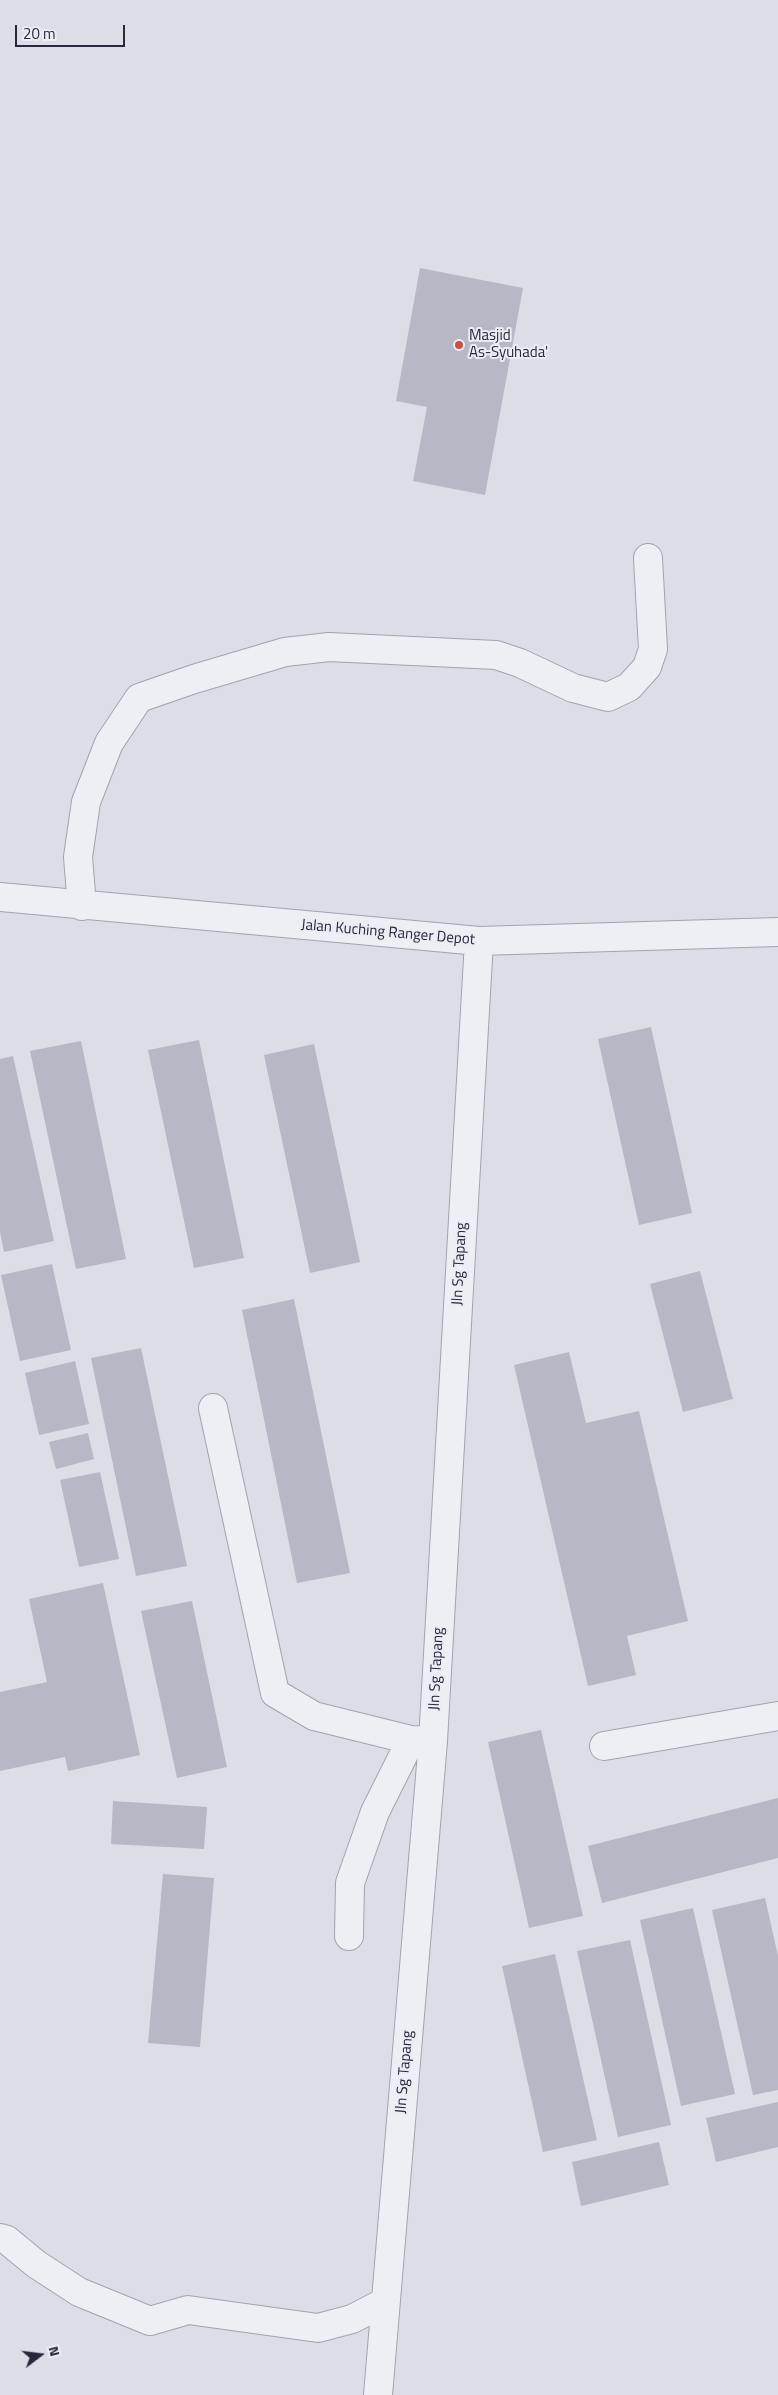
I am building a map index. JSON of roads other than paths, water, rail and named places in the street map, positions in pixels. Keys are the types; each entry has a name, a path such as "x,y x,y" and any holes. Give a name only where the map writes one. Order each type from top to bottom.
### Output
{"street":[{"path":"82,906 78,857 86,802 109,743 139,698 194,679 285,652 328,647 496,656 520,662 573,688 608,697 629,687 647,666 653,650 648,558"},
{"name":"Jalan Kuching Ranger Depot","path":"0,897 479,941 778,932"},
{"name":"Jln Sg Tapang","path":"378,2395 479,941"},
{"path":"213,1408 275,1693 314,1716 422,1740 375,1812 350,1883 349,1936"},
{"path":"604,1746 778,1716"},
{"path":"0,2238 7,2240 36,2264 79,2292 150,2321 188,2310 318,2328 352,2319 385,2302"}],"place":[{"name":"Masjid As-Syuhada'","path":"459,345"}]}
